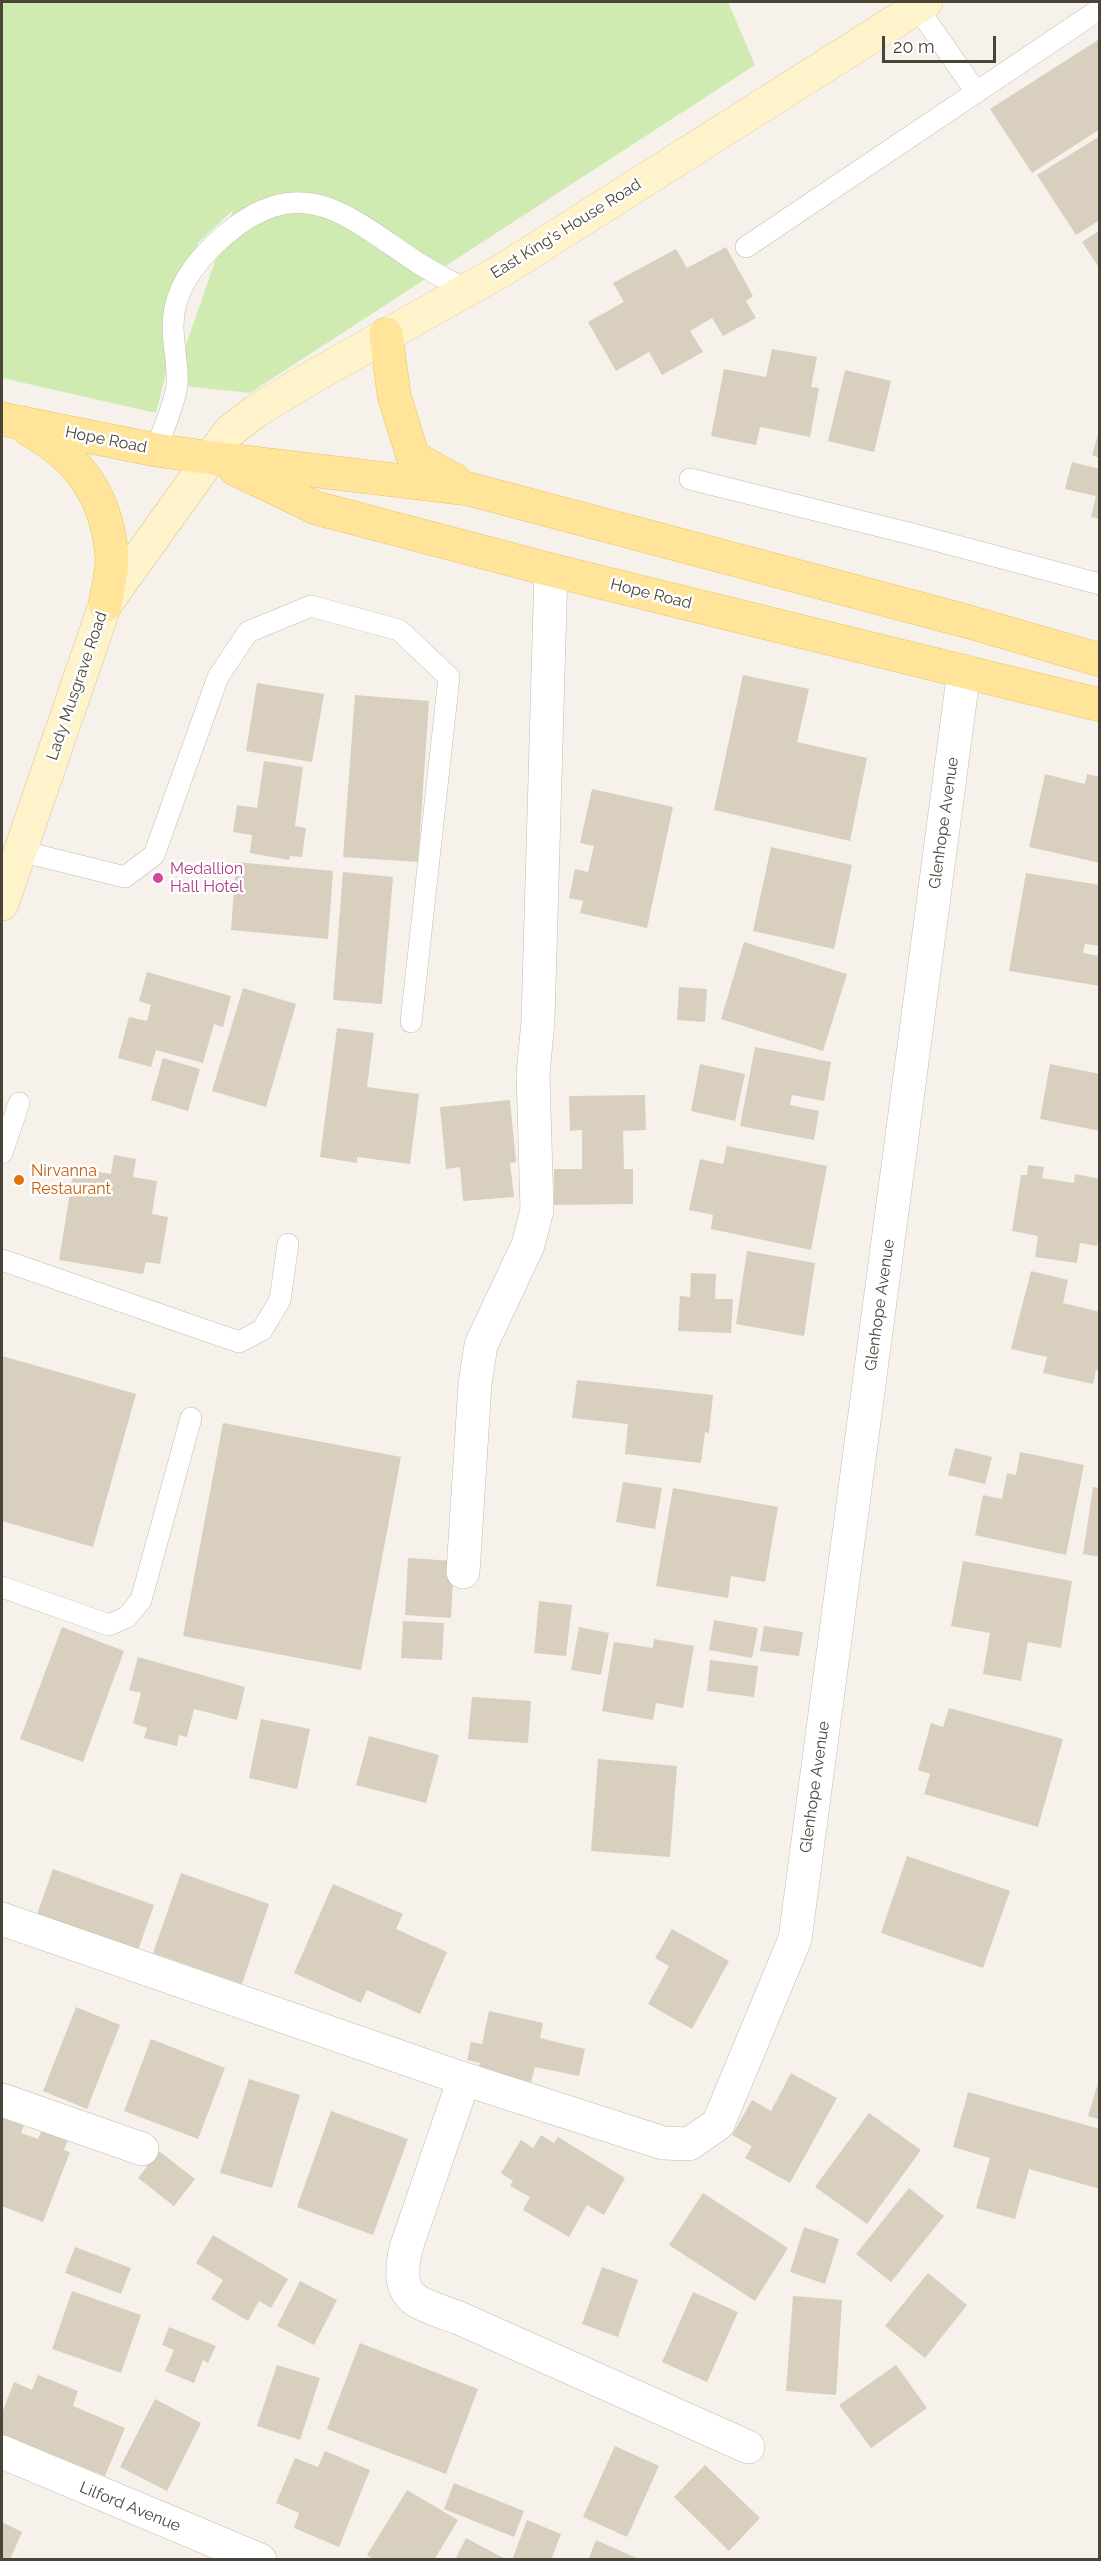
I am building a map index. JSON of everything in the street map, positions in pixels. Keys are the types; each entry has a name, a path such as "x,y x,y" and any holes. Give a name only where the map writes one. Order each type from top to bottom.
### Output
{"main road":[{"name":"East King's House Road","path":"211,458 218,444 229,432 256,411 386,334 506,268 921,4"},
{"path":"386,334 394,395 413,457 469,489"},
{"path":"9,421 55,444 86,477 105,517 112,561 105,605"},
{"name":"Hope Road","path":"9,421 156,450 469,489 954,618 1100,660"},
{"name":"Hope Road","path":"211,458 316,508 551,570 1100,705"},
{"name":"Lady Musgrave Road","path":"2,904 105,605 211,458"}],"street":[{"path":"463,1572 475,1384 481,1345 528,1245 537,1210 533,1074 538,1021 551,570"},
{"name":"Glenhope Avenue","path":"2,1919 464,2079 663,2143 689,2144 718,2124 795,1939 964,671"},
{"path":"464,2079 406,2248 401,2270 403,2284 410,2296 418,2303 459,2318 748,2447"},
{"path":"2,2100 142,2149"},
{"name":"Lilford Avenue","path":"2,2452 260,2559"}],"lane":[{"path":"921,4 976,92"},
{"path":"746,247 1100,9"},
{"path":"156,450 177,385 173,348 174,309 184,282 209,249 246,218 263,209 279,203 311,203 342,212 420,264 466,290"},
{"path":"690,479 1100,584"},
{"path":"20,851 125,878 154,855 218,677 248,632 311,606 399,630 449,677 411,1022"},
{"path":"2,1153 19,1103"},
{"path":"2,1260 239,1342 262,1330 280,1300 288,1244"},
{"path":"2,1587 109,1625 127,1617 141,1600 191,1418"}],"green space":[{"path":"2,2 728,2 755,65 250,393 172,385 233,210 198,243 156,413 2,378"}],"building":[{"path":"1098,40 1100,129 1032,173 990,109"},
{"path":"1100,136 1100,220 1076,235 1037,175"},
{"path":"1100,230 1100,269 1082,242"},
{"path":"726,247 753,296 746,301 756,318 723,336 712,318 690,331 703,352 662,375 649,352 616,371 588,322 624,302 613,283 676,249 687,268"},
{"path":"772,349 817,357 811,387 819,388 810,437 760,427 756,445 711,436 724,369 766,377"},
{"path":"845,370 891,381 874,452 828,441"},
{"path":"1100,431 1100,458 1092,455"},
{"path":"1072,462 1100,469 1100,519 1091,517 1096,496 1065,489"},
{"path":"743,675 809,689 797,742 867,758 850,841 714,810"},
{"path":"257,683 324,694 312,762 246,751"},
{"path":"355,695 429,701 418,862 343,857"},
{"path":"264,761 303,767 295,826 306,828 302,857 290,856 289,860 250,853 252,835 233,832 237,805 257,808"},
{"path":"1045,774 1085,784 1087,774 1100,777 1100,863 1029,847"},
{"path":"592,789 673,807 647,928 580,913 583,901 569,898 575,869 588,872 594,846 580,843"},
{"path":"771,847 852,865 834,949 753,931"},
{"path":"236,862 333,871 328,939 231,930"},
{"path":"343,872 393,877 382,1004 333,1000"},
{"path":"1026,873 1100,885 1100,946 1085,944 1083,953 1100,956 1100,986 1009,971"},
{"path":"744,942 847,974 823,1051 721,1019"},
{"path":"147,972 231,996 223,1027 214,1024 203,1063 156,1050 151,1067 118,1058 129,1017 147,1021 151,1005 139,1001"},
{"path":"679,987 707,989 705,1022 677,1020"},
{"path":"243,988 296,1004 266,1107 212,1091"},
{"path":"337,1028 374,1033 367,1087 419,1094 410,1164 357,1157 357,1163 320,1157"},
{"path":"755,1047 831,1062 824,1101 792,1095 790,1105 819,1111 814,1140 740,1126"},
{"path":"163,1058 200,1069 188,1111 151,1100"},
{"path":"700,1064 745,1074 735,1121 691,1111"},
{"path":"1050,1064 1100,1074 1100,1131 1040,1119"},
{"path":"645,1095 646,1130 623,1131 624,1169 633,1169 633,1204 554,1205 554,1169 582,1169 582,1130 570,1131 569,1096"},
{"path":"510,1100 516,1162 510,1163 514,1197 463,1201 460,1167 446,1169 440,1107"},
{"path":"727,1146 827,1166 811,1250 711,1229 713,1215 689,1210 700,1159 723,1164"},
{"path":"114,1155 136,1159 133,1177 157,1181 152,1214 168,1217 160,1264 146,1262 143,1274 59,1260 74,1168 111,1174"},
{"path":"1028,1165 1044,1167 1042,1178 1074,1183 1075,1174 1100,1179 1100,1228 1097,1246 1080,1243 1077,1263 1035,1257 1038,1236 1012,1231 1021,1175 1027,1175"},
{"path":"747,1251 815,1263 804,1336 736,1324"},
{"path":"1031,1271 1068,1280 1063,1303 1100,1312 1100,1371 1096,1370 1093,1384 1043,1373 1047,1357 1011,1349"},
{"path":"691,1273 716,1274 715,1299 733,1299 731,1333 678,1331 680,1296 690,1297"},
{"path":"2,1356 136,1394 93,1547 2,1521"},
{"path":"577,1380 713,1395 709,1433 705,1432 701,1463 625,1454 628,1424 572,1418"},
{"path":"223,1423 401,1457 361,1670 183,1636"},
{"path":"955,1448 992,1457 985,1484 948,1475"},
{"path":"1020,1452 1084,1465 1066,1555 975,1535 983,1495 1002,1499 1007,1473 1016,1475"},
{"path":"623,1482 662,1488 655,1529 616,1522"},
{"path":"1093,1487 1100,1488 1100,1557 1083,1554"},
{"path":"673,1488 778,1507 765,1582 731,1576 728,1598 656,1586"},
{"path":"408,1558 454,1561 451,1618 405,1615"},
{"path":"963,1561 1072,1581 1061,1648 1028,1642 1021,1681 983,1674 990,1633 951,1626"},
{"path":"539,1601 572,1605 566,1656 534,1653"},
{"path":"714,1620 758,1628 752,1658 709,1650"},
{"path":"403,1621 444,1623 442,1660 401,1658"},
{"path":"764,1626 803,1632 799,1656 760,1651"},
{"path":"62,1627 124,1651 83,1762 20,1739"},
{"path":"579,1627 609,1633 601,1675 571,1670"},
{"path":"654,1639 694,1646 683,1708 656,1703 653,1720 602,1711 614,1642 653,1648"},
{"path":"138,1657 245,1687 237,1720 194,1709 187,1737 179,1735 177,1746 144,1738 147,1728 133,1723 141,1693 129,1690"},
{"path":"710,1660 758,1666 754,1697 707,1691"},
{"path":"472,1697 531,1701 528,1743 468,1739"},
{"path":"949,1708 1063,1739 1038,1827 924,1794 930,1774 918,1770 931,1723 943,1727"},
{"path":"261,1719 310,1729 297,1789 249,1778"},
{"path":"369,1736 439,1755 426,1803 356,1785"},
{"path":"598,1759 677,1766 670,1857 591,1851"},
{"path":"907,1856 1010,1891 983,1968 881,1933"},
{"path":"53,1869 154,1905 135,1959 34,1923"},
{"path":"181,1873 269,1904 242,1984 153,1953"},
{"path":"333,1884 403,1914 396,1929 447,1952 420,2014 367,1990 361,2003 294,1973"},
{"path":"672,1929 729,1961 692,2029 648,2004 669,1966 655,1958"},
{"path":"76,2007 120,2025 87,2109 43,2091"},
{"path":"489,2011 543,2023 540,2038 585,2049 579,2076 535,2067 531,2082 478,2070 480,2063 467,2060 471,2042 482,2044"},
{"path":"151,2039 225,2068 198,2139 124,2111"},
{"path":"791,2073 837,2098 790,2183 745,2158 752,2146 732,2135 752,2100 771,2111"},
{"path":"249,2079 300,2095 272,2188 220,2173"},
{"path":"1100,2080 1100,2120 1088,2116"},
{"path":"968,2092 1100,2129 1100,2189 1029,2169 1015,2219 976,2208 990,2158 953,2147"},
{"path":"2,2109 26,2119 21,2133 38,2139 43,2127 69,2138 64,2150 70,2152 43,2222 2,2206"},
{"path":"331,2111 408,2139 373,2235 297,2207"},
{"path":"869,2113 921,2150 867,2224 815,2187"},
{"path":"541,2135 554,2143 558,2137 625,2178 604,2215 587,2205 569,2237 523,2210 530,2197 510,2186 513,2181 501,2173 521,2140 533,2148"},
{"path":"159,2151 195,2179 174,2206 138,2178"},
{"path":"909,2188 944,2216 891,2282 856,2254"},
{"path":"703,2193 788,2248 755,2301 669,2245"},
{"path":"804,2227 839,2239 825,2284 790,2272"},
{"path":"213,2235 288,2279 271,2308 259,2301 248,2321 211,2299 223,2280 196,2263"},
{"path":"75,2247 131,2268 121,2294 65,2273"},
{"path":"602,2267 638,2280 618,2337 582,2324"},
{"path":"928,2273 967,2305 925,2358 885,2326"},
{"path":"300,2281 337,2300 314,2345 277,2326"},
{"path":"72,2291 141,2315 121,2373 52,2349"},
{"path":"693,2292 738,2312 707,2382 662,2362"},
{"path":"793,2296 842,2300 836,2395 786,2391"},
{"path":"169,2327 216,2346 208,2363 203,2360 194,2383 165,2371 174,2350 162,2345"},
{"path":"360,2343 478,2389 446,2474 327,2429"},
{"path":"277,2365 320,2378 300,2440 257,2426"},
{"path":"896,2365 927,2408 871,2448 839,2405"},
{"path":"38,2375 78,2391 73,2406 125,2428 105,2476 2,2434 2,2413 14,2382 32,2390"},
{"path":"155,2399 201,2423 167,2491 120,2467"},
{"path":"615,2446 659,2466 627,2537 583,2517"},
{"path":"325,2451 370,2470 339,2547 294,2528 299,2513 276,2503 295,2458 318,2467"},
{"path":"705,2465 760,2518 729,2551 674,2497"},
{"path":"454,2483 524,2511 514,2537 444,2509"},
{"path":"407,2490 458,2520 434,2560 374,2560 367,2555"},
{"path":"527,2520 561,2534 551,2560 512,2560"},
{"path":"2,2522 22,2532 10,2560 2,2560"},
{"path":"466,2538 507,2560 455,2560"},
{"path":"596,2540 641,2560 588,2560"}],"place":[{"name":"Medallion Hall Hotel","path":"158,878"},
{"name":"Nirvanna Restaurant","path":"19,1180"}]}
